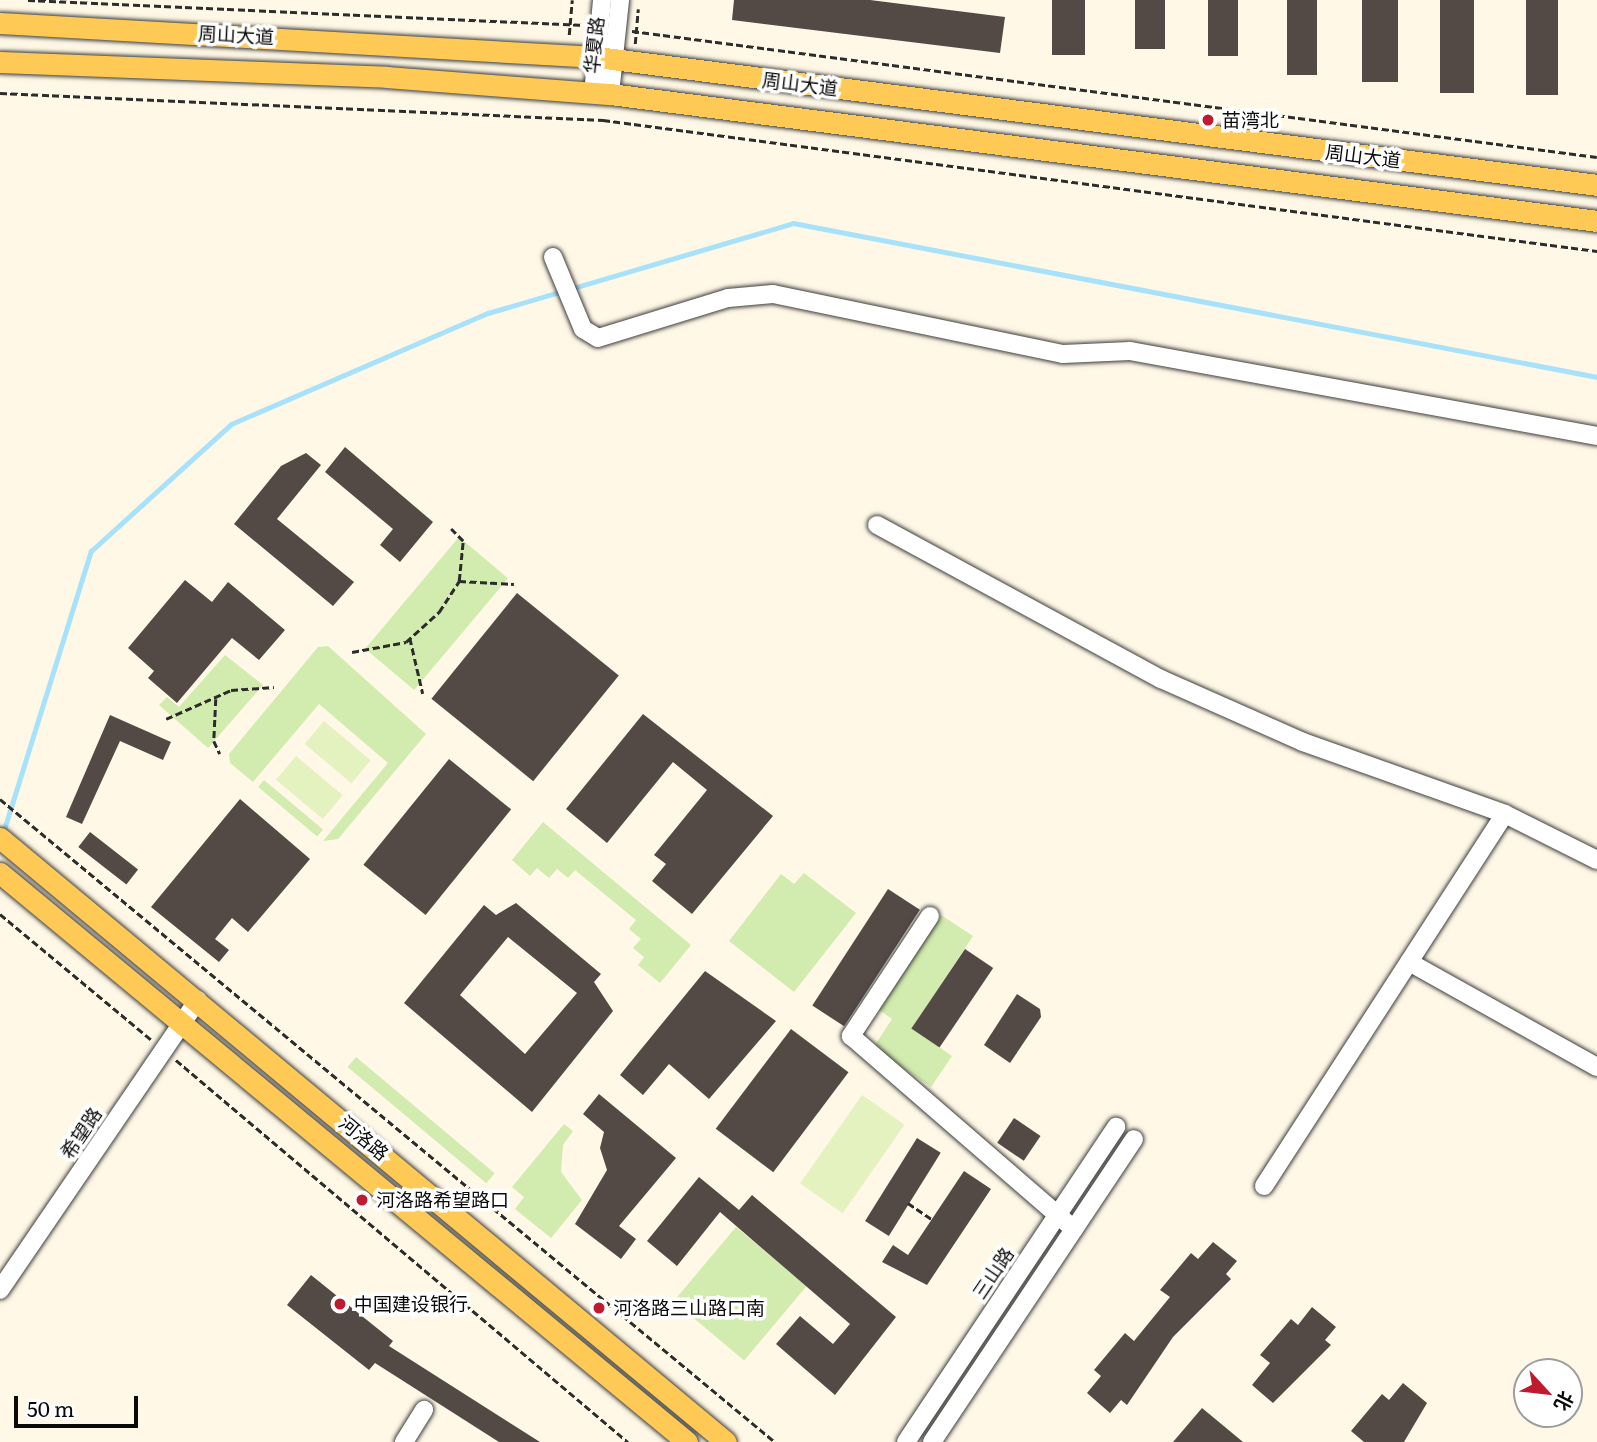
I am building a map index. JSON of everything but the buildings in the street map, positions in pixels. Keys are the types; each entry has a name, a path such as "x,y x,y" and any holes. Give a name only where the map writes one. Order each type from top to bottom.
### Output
{"main road":[{"name":"周山大道","path":"0,23 606,59 1597,186"},
{"name":"周山大道","path":"0,61 387,77 602,94 1597,221"},
{"name":"河洛路","path":"0,838 726,1442"},
{"name":"河洛路","path":"0,873 179,1026 687,1442"}],"street":[{"name":"华夏路","path":"602,0 600,26 606,59"},
{"name":"华夏路","path":"602,94 606,59 618,28 620,0"},
{"path":"553,257 583,329 598,338 629,333 728,298 773,294 1063,354 1130,351 1597,436"},
{"path":"877,525 1161,679 1303,742 1505,814 1597,860"},
{"path":"1264,1186 1505,814"},
{"path":"930,916 851,1036 1074,1229"},
{"path":"1409,962 1597,1067"},
{"name":"希望路","path":"0,1290 162,1049 198,1000"},
{"name":"三山路","path":"906,1442 1116,1127"},
{"path":"932,1442 1134,1139"},
{"path":"404,1442 425,1410"}],"path":[{"path":"28,0 600,26"},
{"path":"618,28 1597,157"},
{"path":"0,93 603,120 1597,251"},
{"path":"352,652 410,638 459,581 463,541 451,528"},
{"path":"459,581 514,584"},
{"path":"410,638 423,694"},
{"path":"166,719 216,699 231,690 274,687"},
{"path":"216,699 214,741 220,754"},
{"path":"0,799 775,1442"},
{"path":"0,914 628,1442"},
{"path":"908,1203 932,1219"}],"green space":[{"path":"459,537 508,578 414,690 365,649"},
{"path":"328,646 426,734 338,839 323,841 388,763 319,704 253,782 230,763 229,754 318,647"},
{"path":"225,655 263,685 208,748 159,705 167,697 179,707"},
{"path":"324,721 371,760 351,783 305,744"},
{"path":"296,756 343,795 323,819 276,780"},
{"path":"264,780 323,829 317,836 258,787"},
{"path":"543,822 691,945 660,983 638,965 644,957 633,948 641,939 629,929 636,920 575,870 568,878 557,869 549,878 537,868 530,876 512,860"},
{"path":"804,873 856,913 794,992 729,941 781,874 794,884"},
{"path":"941,915 973,936 912,1028 952,1056 931,1087 873,1048 892,1019 878,1009"},
{"path":"356,1057 495,1173 486,1183 348,1067"},
{"path":"862,1095 905,1125 843,1213 800,1183"},
{"path":"564,1124 573,1131 563,1145 561,1172 582,1200 551,1238 515,1209 524,1197 512,1187"},
{"path":"736,1227 806,1286 744,1360 674,1301"}],"waterway":[{"path":"2,836 91,551 231,424 488,313 793,223 1597,377"}],"place":[{"name":"苗湾北","path":"1208,120"},
{"name":"河洛路希望路口","path":"362,1200"},
{"name":"中国建设银行","path":"340,1304"},
{"name":"河洛路三山路口南","path":"599,1308"}]}
